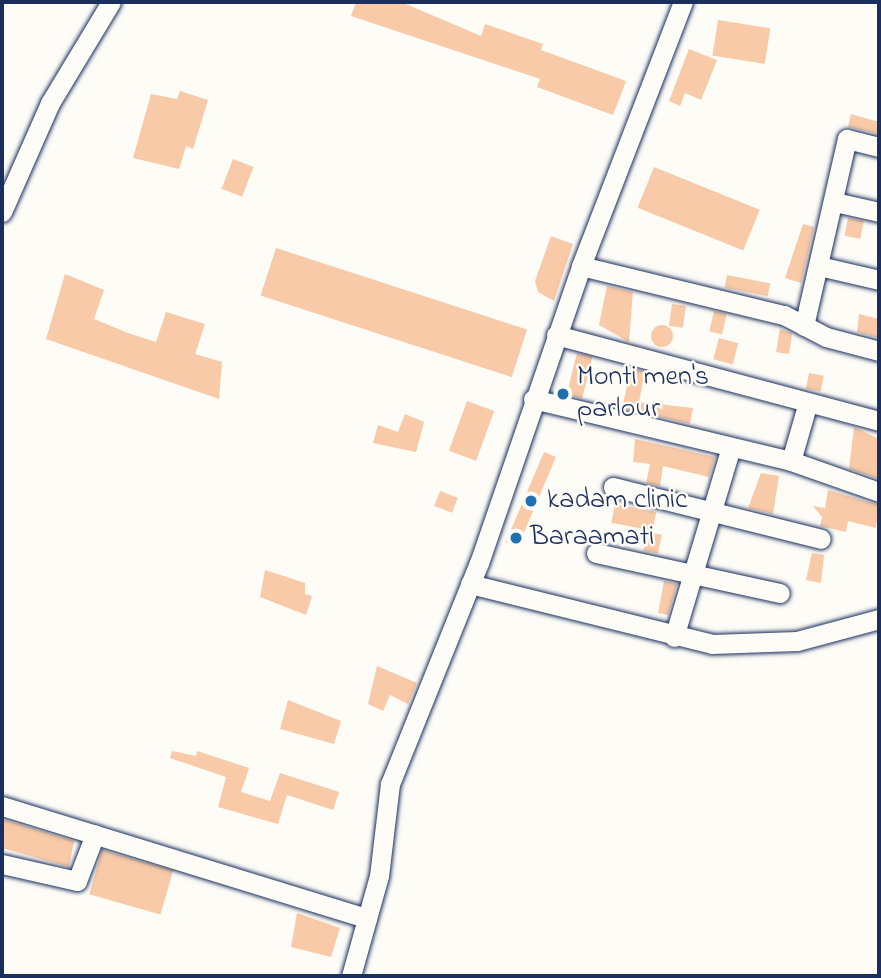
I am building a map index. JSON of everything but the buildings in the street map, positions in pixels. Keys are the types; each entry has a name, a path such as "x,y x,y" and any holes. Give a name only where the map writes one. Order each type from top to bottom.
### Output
{"street":[{"path":"2,212 50,103 111,2"},
{"path":"352,976 379,876 390,784 470,584 556,335 682,2"},
{"path":"804,326 835,202 847,139 879,146"},
{"path":"835,202 879,212"},
{"path":"819,266 879,280"},
{"path":"581,267 784,315 804,326 879,351"},
{"path":"556,335 879,421"},
{"path":"533,399 791,461 879,492"},
{"path":"791,461 808,402"},
{"path":"674,637 731,447"},
{"path":"613,487 821,539"},
{"path":"596,553 694,572 780,593"},
{"path":"470,584 674,637 747,646 797,641 879,619"},
{"path":"2,806 367,918"},
{"path":"2,864 77,881 95,834"}],"place":[{"name":"Monti men's parlour","path":"563,394"},
{"name":"kadam clinic","path":"531,501"},
{"name":"Baraamati","path":"516,538"}]}
